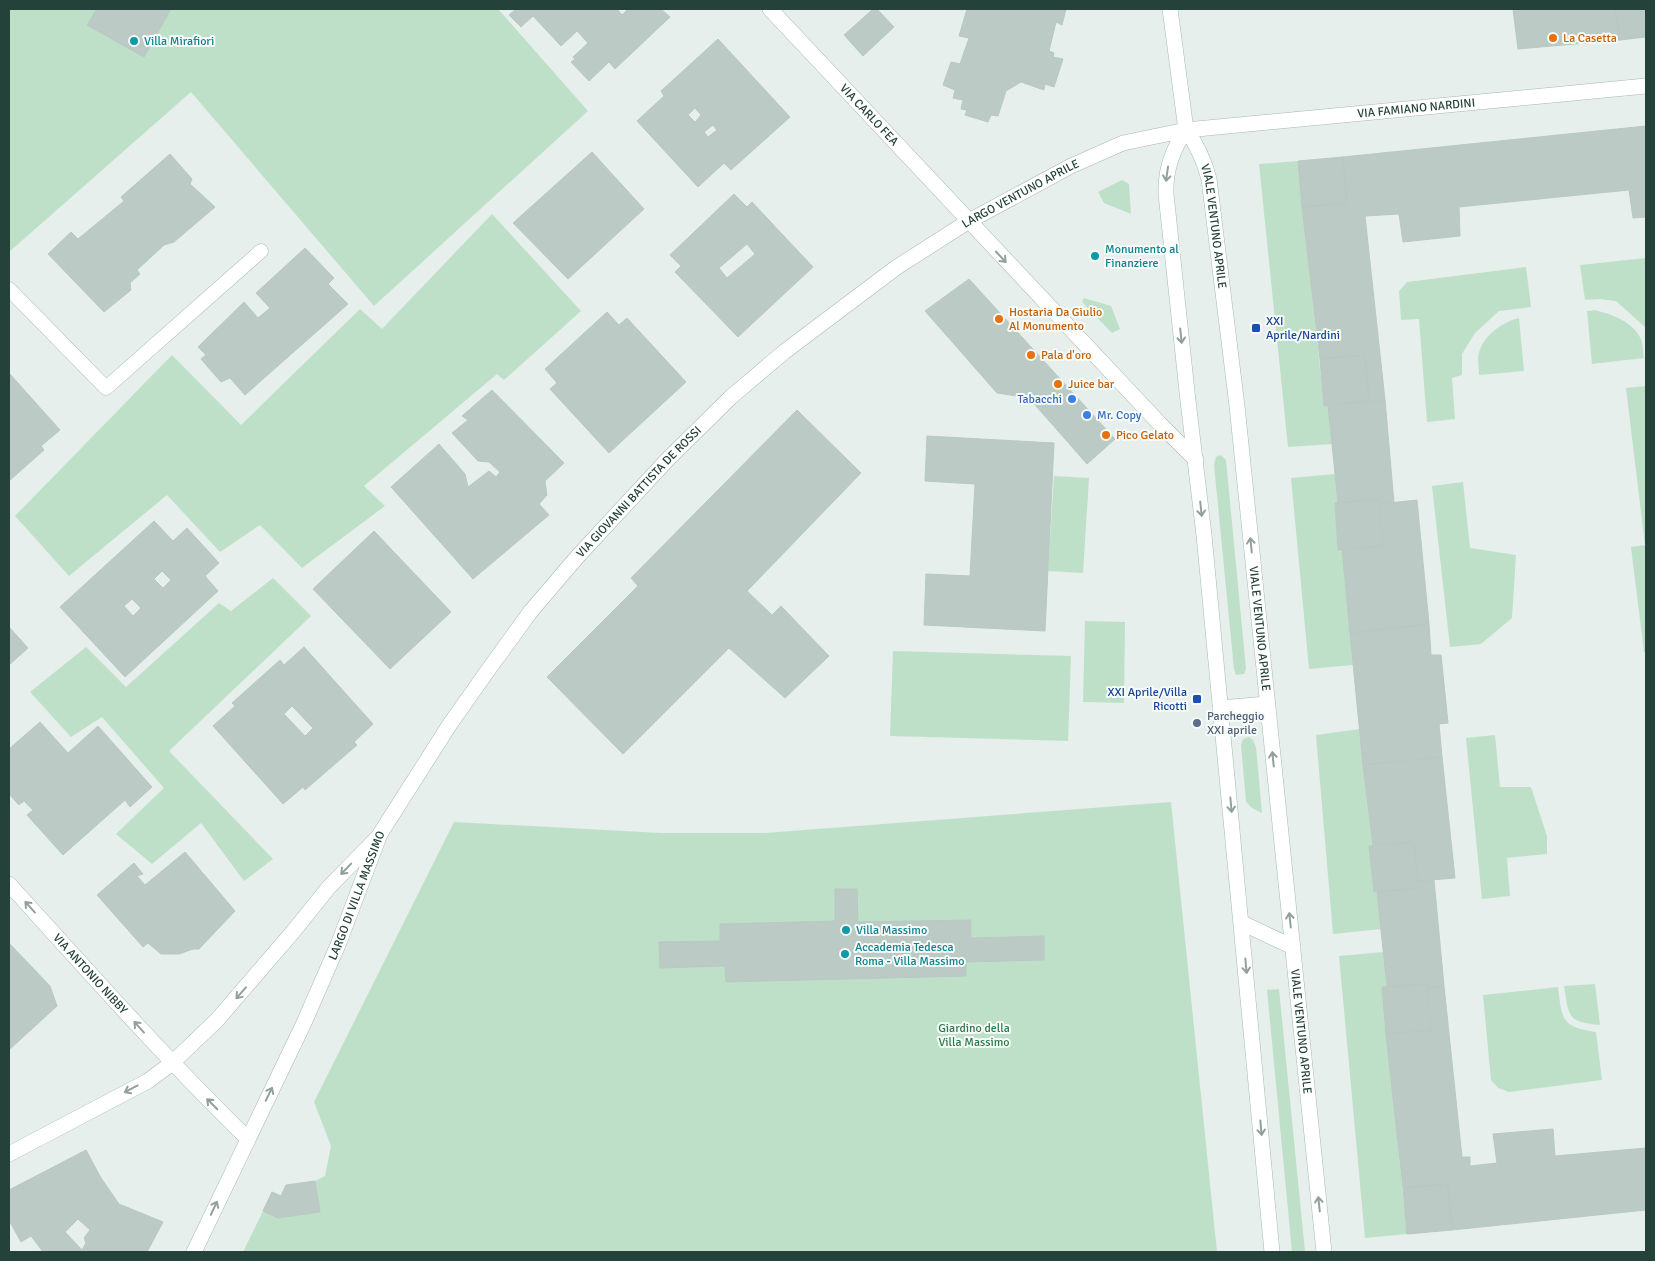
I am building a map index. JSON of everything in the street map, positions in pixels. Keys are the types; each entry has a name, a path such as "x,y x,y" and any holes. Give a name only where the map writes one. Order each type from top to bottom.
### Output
{"street":[{"name":"VIA CARLO FEA","path":"770,9 969,221"},
{"name":"VIALE VENTUNO APRILE","path":"1170,9 1186,130 1196,142 1203,156 1209,179 1237,406 1324,1252"},
{"name":"VIA FAMIANO NARDINI","path":"1186,130 1646,86"},
{"name":"LARGO VENTUNO APRILE","path":"1186,130 1143,138 1112,148 1022,191 969,221 1196,460"},
{"path":"1186,130 1172,154 1166,184 1188,401 1196,460 1242,923 1272,1252"},
{"name":"VIA GIOVANNI BATTISTA DE ROSSI","path":"380,834 450,724 530,611 668,458 731,397 784,352 897,267 969,221"},
{"path":"1220,708 1267,704"},
{"name":"LARGO DI VILLA MASSIMO","path":"172,1063 217,1020 329,887 380,834"},
{"name":"LARGO DI VILLA MASSIMO","path":"194,1252 247,1138 303,1025 334,954 380,834"},
{"name":"VIA ANTONIO NIBBY","path":"9,884 172,1063"},
{"path":"1242,923 1293,947"},
{"path":"9,1154 148,1081 172,1063 247,1138"}],"lane":[{"path":"9,289 106,388 261,250"}],"green space":[{"name":"Villa Mirafiori","path":"9,9 498,9 588,111 374,306 191,92 9,252"},
{"path":"1298,161 1324,405 1328,405 1332,444 1288,447 1259,164"},
{"path":"1122,180 1129,184 1131,214 1104,203 1098,192"},
{"path":"492,214 581,311 504,380 497,374 364,486 385,506 302,568 260,525 220,552 167,495 69,576 15,516 172,355 241,425 360,309 382,329"},
{"path":"1646,258 1646,328 1616,301 1585,300 1580,265"},
{"path":"1526,267 1531,307 1499,311 1475,333 1462,354 1462,375 1452,378 1455,419 1427,422 1419,319 1401,320 1399,291 1407,282"},
{"path":"1084,298 1111,306 1120,329 1112,333 1084,304 1082,301"},
{"path":"1595,310 1615,317 1633,328 1641,339 1644,358 1592,364 1587,311"},
{"path":"1519,318 1524,371 1479,375 1478,358 1487,338 1505,323"},
{"path":"1646,386 1646,652 1644,652 1631,547 1645,545 1626,388"},
{"path":"1221,455 1226,460 1246,669 1244,674 1236,675 1214,465 1216,457"},
{"path":"1335,474 1338,503 1335,504 1338,549 1342,549 1353,665 1309,669 1291,478"},
{"path":"1054,476 1089,478 1083,573 1048,571"},
{"path":"1463,482 1470,548 1516,555 1512,618 1481,644 1450,647 1432,486"},
{"path":"273,578 311,616 169,751 273,859 244,881 201,823 152,864 116,834 164,788 102,717 71,737 30,692 86,647 126,687 219,603 231,611"},
{"path":"1085,621 1125,622 1124,703 1083,702"},
{"path":"893,651 1071,656 1068,741 890,736"},
{"path":"1360,729 1373,845 1369,846 1374,892 1377,892 1381,929 1333,934 1316,735"},
{"path":"1495,735 1500,787 1531,787 1547,836 1547,854 1507,858 1510,896 1482,899 1466,738"},
{"path":"1249,737 1253,740 1256,747 1262,813 1252,808 1246,802 1241,745 1243,739"},
{"name":"Giardino della Villa Massimo","path":"1171,802 1217,1252 243,1252 263,1211 278,1218 320,1212 315,1181 325,1176 331,1146 314,1102 454,822 661,833 765,833"},
{"path":"1383,952 1387,987 1382,988 1407,1234 1365,1238 1339,956"},
{"path":"1595,984 1600,1025 1575,1020 1567,1005 1564,986"},
{"path":"1558,987 1565,1020 1576,1027 1596,1032 1602,1080 1509,1092 1498,1088 1491,1080 1483,995"},
{"path":"1279,989 1305,1252 1292,1252 1267,990"}],"building":[{"name":"Villa Mirafiori","path":"97,9 171,9 144,57 87,25"},
{"path":"516,9 617,9 622,15 628,9 661,9 670,17 615,69 609,62 589,81 571,62 575,59 573,57 588,43 577,31 561,46 533,16 521,27 509,15"},
{"path":"873,9 877,9 894,27 863,56 844,35"},
{"path":"967,9 1066,9 1062,25 1056,22 1049,51 1054,53 1053,57 1063,59 1054,87 1045,84 1044,90 1021,82 1006,91 998,116 991,115 988,122 965,115 967,110 961,109 963,100 953,98 955,90 943,85 951,62 960,64 969,38 959,36"},
{"path":"1513,9 1615,9 1620,40 1518,49"},
{"path":"1615,9 1646,9 1646,37 1620,40"},
{"path":"718,39 790,117 731,170 724,163 698,187 637,121 664,96 661,91","holes":["695,108 701,115 695,122 688,115","713,125 717,130 708,137 704,132"]},
{"path":"1646,126 1646,217 1633,218 1629,190 1459,207 1460,236 1403,242 1399,214 1365,216 1385,400 1369,401 1365,355 1320,359 1302,207 1347,203 1343,157"},
{"path":"592,152 644,209 568,279 513,223"},
{"path":"170,154 192,179 190,184 215,207 174,242 164,245 137,270 140,274 130,283 131,290 104,312 48,254 71,232 78,239 124,201 121,197"},
{"path":"1343,157 1347,203 1302,207 1298,161"},
{"path":"734,194 747,207 752,202 813,267 738,337 675,272 681,266 670,255","holes":["747,244 755,254 727,278 719,268"]},
{"path":"305,248 334,278 328,284 348,304 245,395 230,378 221,382 201,359 206,355 198,347 244,302 258,318 270,308 256,293"},
{"path":"969,279 1115,439 1087,464 1029,398 997,393 925,311"},
{"path":"607,312 619,325 627,318 686,382 609,453 550,389 557,383 545,369"},
{"path":"1365,355 1369,401 1324,406 1320,359"},
{"path":"9,373 60,430 41,446 44,450 9,481"},
{"path":"492,390 564,463 545,481 547,495 539,504 549,515 473,579 391,487 439,444 465,474 468,487 489,471 496,477 500,472 489,462 478,461 452,433 468,420 462,416"},
{"path":"1385,400 1394,503 1380,504 1379,499 1338,503 1328,405"},
{"path":"797,410 861,473 747,591 772,615 781,606 829,656 785,698 729,648 623,754 547,677 638,586 631,578"},
{"path":"927,436 1054,443 1045,631 924,625 926,574 970,576 975,484 925,481"},
{"path":"1379,499 1383,546 1338,550 1335,503"},
{"path":"1417,500 1429,624 1350,633 1342,549 1383,546 1380,504"},
{"path":"154,521 173,541 187,528 219,563 205,576 218,591 125,677 60,607","holes":["162,571 171,580 163,588 154,579","132,599 141,608 133,616 124,606"]},
{"path":"374,531 451,612 390,669 313,589"},
{"path":"1429,624 1431,655 1441,655 1448,723 1439,724 1442,757 1363,765 1350,633"},
{"path":"9,627 28,648 9,665"},
{"path":"304,647 373,724 354,742 357,745 305,790 303,787 283,804 213,726 235,706 232,703 280,660 284,665","holes":["292,706 313,728 305,736 284,714"]},
{"path":"40,722 68,753 98,726 152,787 130,807 125,800 63,855 27,815 33,810 24,801 19,805 9,794 9,749"},
{"path":"1442,757 1455,878 1418,881 1414,842 1373,845 1363,765"},
{"path":"1414,842 1418,888 1374,892 1369,846"},
{"path":"185,852 235,911 199,949 179,954 161,954 148,943 143,947 97,895 134,863 143,874 137,876 145,885"},
{"path":"1434,880 1444,986 1427,988 1427,984 1387,987 1377,892 1418,888 1418,881"},
{"name":"Villa Massimo","path":"835,889 857,889 858,922 971,920 971,938 1044,936 1044,960 966,962 966,976 726,982 725,966 660,968 659,942 720,941 720,924 835,921"},
{"path":"9,943 50,986 57,1006 9,1050"},
{"path":"1427,984 1431,1030 1386,1034 1382,987"},
{"path":"1444,986 1462,1157 1470,1157 1470,1166 1497,1163 1493,1134 1553,1129 1555,1156 1646,1148 1646,1210 1452,1230 1448,1184 1403,1188 1386,1034 1431,1030 1427,988"},
{"path":"86,1150 101,1178 119,1204 163,1222 147,1252 43,1252 31,1236 21,1242 9,1220 9,1190","holes":["78,1219 90,1230 84,1238 86,1243 82,1250 65,1232"]},
{"path":"315,1181 320,1212 278,1218 263,1211 272,1192 281,1196 286,1185"},
{"path":"1448,1184 1452,1230 1407,1234 1403,1188"}],"place":[{"name":"La Casetta","path":"1553,38"},
{"name":"Villa Mirafiori","path":"134,41"},
{"name":"Monumento al Finanziere","path":"1095,256"},
{"name":"Hostaria Da Giulio Al Monumento","path":"999,319"},
{"name":"XXI Aprile/Nardini","path":"1256,328"},
{"name":"Pala d'oro","path":"1031,355"},
{"name":"Juice bar","path":"1058,384"},
{"name":"Tabacchi","path":"1072,399"},
{"name":"Mr. Copy","path":"1087,415"},
{"name":"Pico Gelato","path":"1106,435"},
{"name":"XXI Aprile/Villa Ricotti","path":"1197,699"},
{"name":"Parcheggio XXI aprile","path":"1197,723"},
{"name":"Villa Massimo","path":"846,930"},
{"name":"Accademia Tedesca Roma - Villa Massimo","path":"845,954"}]}
